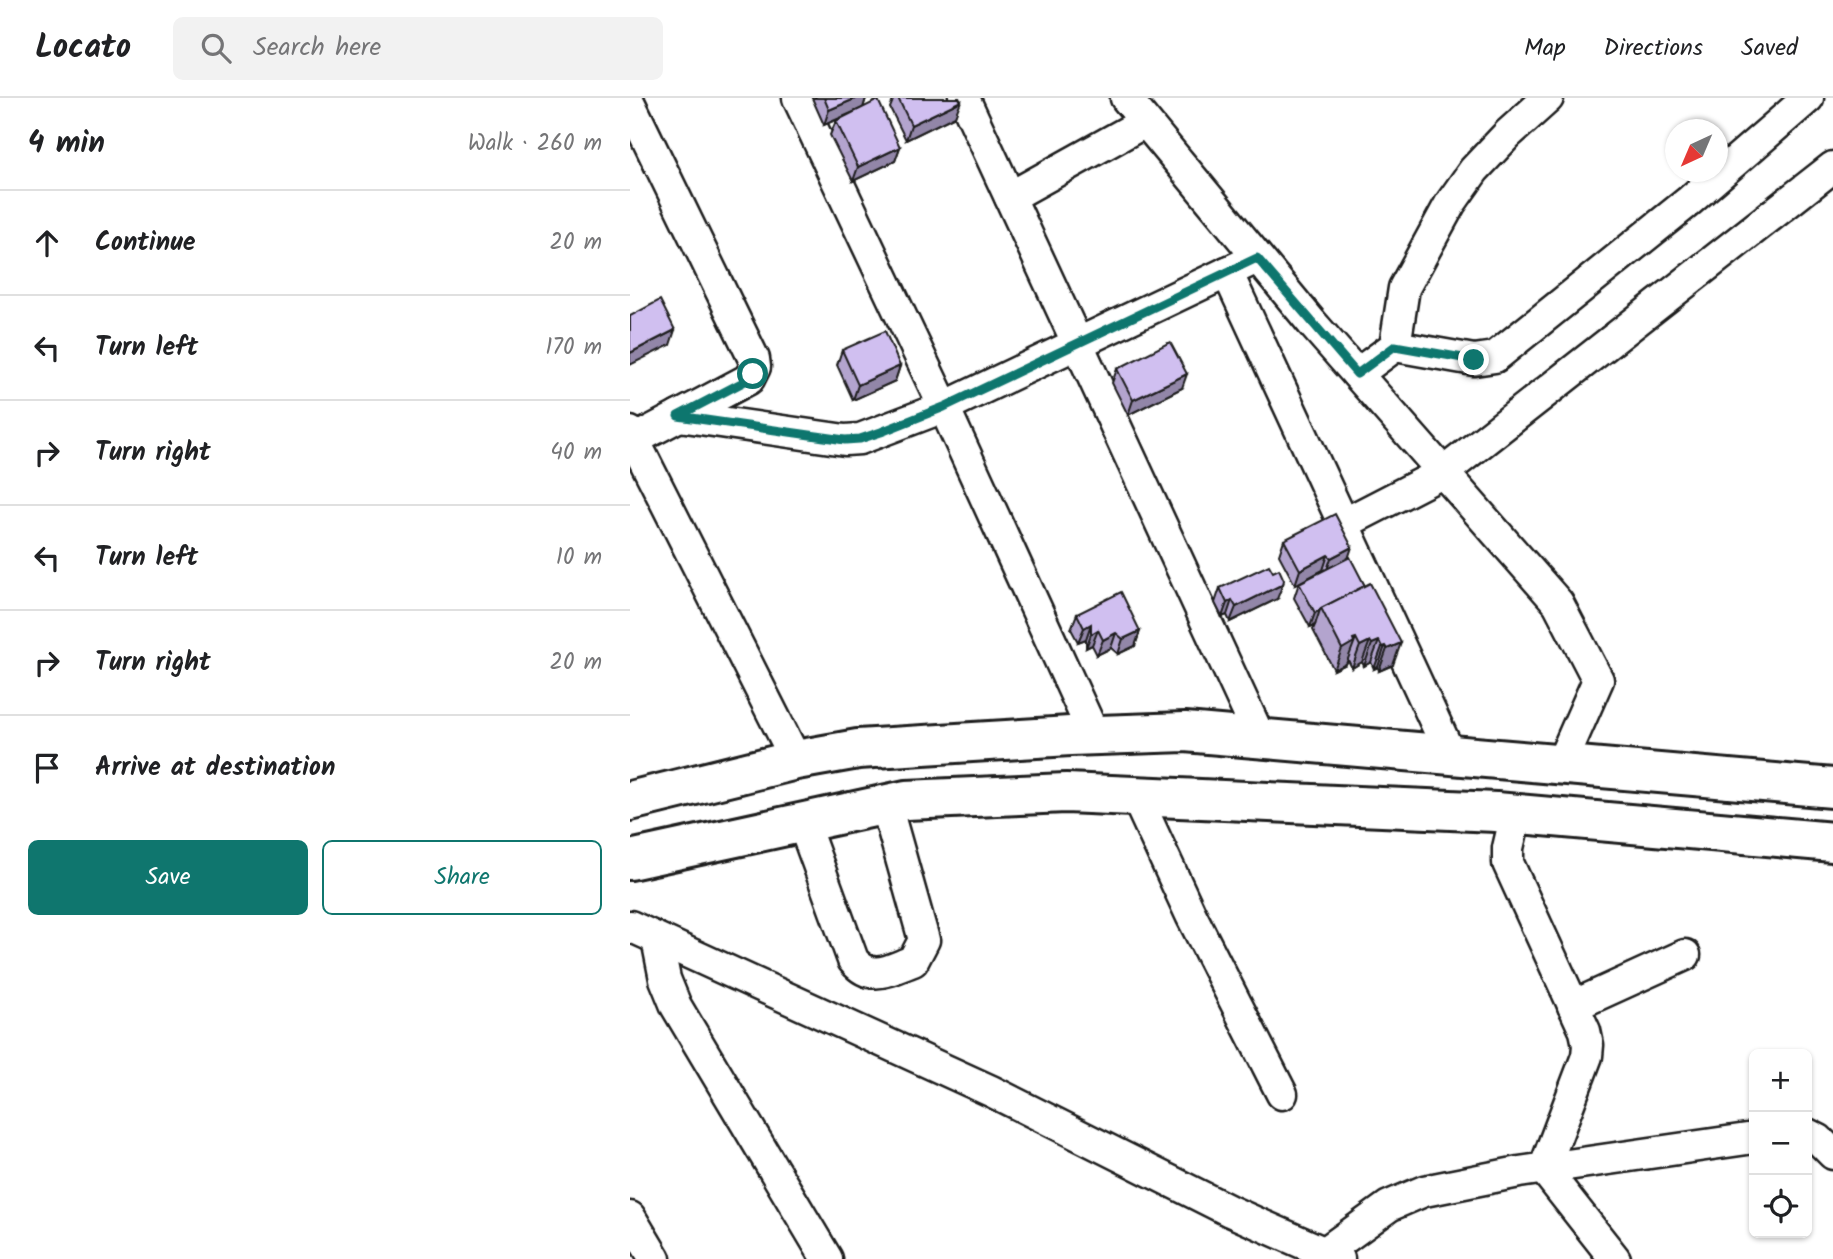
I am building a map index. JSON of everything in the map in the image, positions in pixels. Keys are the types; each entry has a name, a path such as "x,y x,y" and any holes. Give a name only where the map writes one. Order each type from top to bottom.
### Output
{"highway":[{"path":"630,801 796,760 858,748 1185,732 1833,788"},
{"path":"630,860 906,800 1066,793 1516,814 1833,842"}],"street":[{"path":"798,98 944,407 1094,735"},
{"path":"964,98 1260,738"},
{"path":"1126,98 1257,258 1558,603 1598,680 1560,764"},
{"path":"1357,374 1395,346 1404,288 1450,205 1474,170 1548,98"},
{"path":"1395,346 1474,360 1495,357 1678,210 1808,98"},
{"path":"630,104 754,359 755,367 749,379 631,438 796,760"},
{"path":"1010,197 1145,122"},
{"path":"1345,523 1444,472 1833,167"},
{"path":"678,416 845,440 860,439 944,407 1257,258"},
{"path":"1227,272 1450,754"},
{"path":"1136,796 1191,915 1282,1094"},
{"path":"803,823 853,960 869,974 876,974 913,961 925,940 886,805"},
{"path":"1516,814 1508,848 1508,863 1585,1031 1588,1045 1587,1056 1544,1169"},
{"path":"643,933 991,1091 1230,1212 1326,1257 1390,1206 1424,1191 1544,1169 1749,1139"},
{"path":"643,933 676,1006 827,1259"},
{"path":"1573,1006 1685,956"},
{"path":"1812,1136 1833,1154"},
{"path":"1544,1169 1615,1259"},
{"path":"630,1217 655,1259"}],"building":[{"path":"824,98 857,98 829,110"},
{"path":"898,98 959,98 961,101 911,125"},
{"path":"878,100 900,147 858,167 836,121"},
{"path":"660,300 675,330 630,353 630,316"},
{"path":"885,331 900,366 858,385 842,350"},
{"path":"1170,342 1187,374 1133,400 1117,369"},
{"path":"1335,514 1352,547 1331,558 1328,555 1300,570 1284,540"},
{"path":"1350,557 1365,586 1315,613 1299,583"},
{"path":"1269,565 1273,572 1279,569 1283,584 1236,607 1232,600 1227,603 1220,588"},
{"path":"1370,583 1401,643 1387,649 1382,647 1379,641 1372,644 1370,641 1360,646 1356,638 1342,649 1321,608"},
{"path":"1121,592 1140,631 1123,639 1116,633 1103,640 1098,630 1091,634 1091,624 1084,628 1077,614"}],"route":[{"path":"753,374 749,379 678,416 845,440 860,439 944,407 1257,258 1357,374 1395,346 1474,360"}]}
